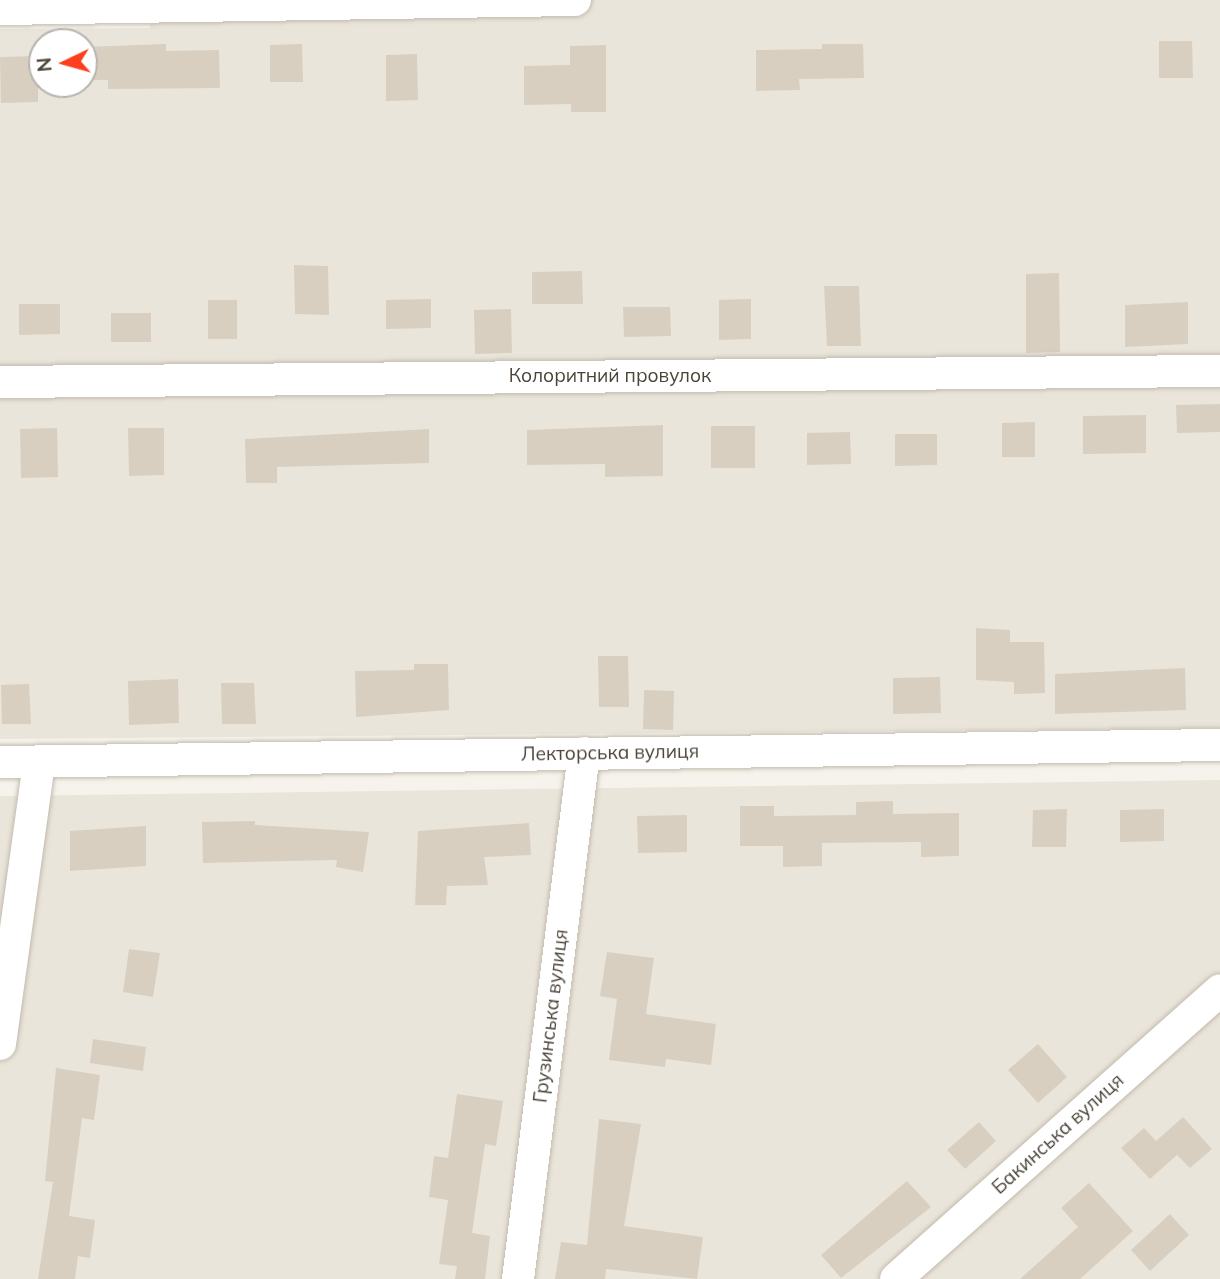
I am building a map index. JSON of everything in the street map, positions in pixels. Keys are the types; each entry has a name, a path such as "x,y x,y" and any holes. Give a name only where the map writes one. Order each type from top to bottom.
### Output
{"street":[{"path":"0,9 575,0"},
{"name":"Колоритний провулок","path":"0,382 1220,371"},
{"name":"Лекторська вулиця","path":"0,762 1220,745"},
{"name":"Грузинська вулиця","path":"518,1279 584,753"},
{"path":"0,1044 40,762"},
{"name":"Бакинська вулиця","path":"896,1279 1220,990"}],"shaded area":[{"path":"150,0 1220,0 1220,728 0,739 0,29 28,29 28,98 98,98 98,28 150,28"},
{"path":"1220,780 1220,1279 0,1279 0,796"}],"building":[{"path":"1159,41 1192,41 1193,78 1159,78"},
{"path":"166,44 166,51 219,50 220,88 108,89 108,80 98,80 98,46"},
{"path":"302,44 303,82 270,82 270,45"},
{"path":"822,44 863,44 864,78 799,79 800,90 756,91 756,50 822,49"},
{"path":"606,45 606,112 571,112 571,104 524,105 524,66 570,65 570,46"},
{"path":"417,54 418,100 386,101 386,55"},
{"path":"28,56 28,98 38,98 38,102 1,103 0,57"},
{"path":"294,265 328,266 329,315 295,314"},
{"path":"582,271 583,304 532,304 532,272"},
{"path":"1059,273 1060,352 1026,353 1026,274"},
{"path":"824,286 859,286 861,346 827,346"},
{"path":"431,299 431,328 386,329 386,300"},
{"path":"751,299 751,339 719,340 719,300"},
{"path":"208,300 237,300 237,339 208,339"},
{"path":"1188,302 1188,344 1125,347 1125,305"},
{"path":"19,304 60,304 60,334 19,335"},
{"path":"623,307 670,307 671,336 624,337"},
{"path":"511,309 512,353 475,354 474,310"},
{"path":"111,313 151,313 151,342 111,342"},
{"path":"1220,404 1220,432 1177,433 1176,405"},
{"path":"1146,415 1146,453 1083,454 1083,416"},
{"path":"1035,422 1035,457 1002,457 1002,423"},
{"path":"663,425 663,476 605,477 605,464 527,465 527,430"},
{"path":"711,426 755,426 755,468 711,468"},
{"path":"57,428 58,477 21,478 20,429"},
{"path":"128,428 164,428 164,475 129,476"},
{"path":"429,429 429,463 277,467 277,483 246,483 245,439"},
{"path":"850,432 851,464 807,465 807,433"},
{"path":"895,434 937,434 937,465 895,466"},
{"path":"976,628 1010,630 1010,642 1044,642 1045,693 1014,694 1014,682 976,680"},
{"path":"598,656 628,656 629,707 599,707"},
{"path":"414,664 448,664 449,710 356,717 355,671 414,670"},
{"path":"1185,668 1186,710 1055,714 1055,674"},
{"path":"940,677 941,713 893,714 893,678"},
{"path":"178,679 179,723 129,725 128,681"},
{"path":"221,683 254,683 256,724 222,724"},
{"path":"29,684 31,724 2,724 1,685"},
{"path":"644,690 674,691 673,730 643,729"},
{"path":"893,801 893,814 959,813 959,856 921,857 921,842 822,843 822,866 783,867 783,846 740,846 740,806 774,806 774,816 856,815 856,802"},
{"path":"1067,809 1066,847 1032,847 1033,810"},
{"path":"1164,809 1164,841 1120,842 1120,810"},
{"path":"687,815 687,852 638,853 637,816"},
{"path":"255,821 255,825 369,832 363,872 336,867 337,860 203,863 202,822"},
{"path":"529,823 531,855 484,857 488,885 447,886 446,905 415,905 418,831"},
{"path":"146,826 146,866 70,871 70,831"},
{"path":"129,949 160,953 153,997 123,992"},
{"path":"607,952 654,958 646,1014 716,1024 711,1065 666,1059 665,1067 609,1060 617,999 600,996"},
{"path":"93,1039 146,1047 143,1071 90,1063"},
{"path":"1038,1044 1067,1077 1038,1103 1008,1070"},
{"path":"56,1068 100,1075 94,1120 82,1118 69,1216 95,1220 90,1258 78,1256 75,1279 38,1279 53,1182 45,1181"},
{"path":"457,1094 503,1101 496,1146 485,1144 472,1233 490,1236 485,1279 455,1279 457,1266 439,1264 448,1200 429,1197 434,1156 448,1158"},
{"path":"1183,1117 1212,1149 1190,1168 1177,1155 1150,1179 1121,1148 1144,1128 1156,1141"},
{"path":"599,1119 641,1124 624,1226 703,1237 697,1279 606,1269 605,1279 555,1279 561,1242 587,1245"},
{"path":"979,1122 996,1141 965,1169 947,1150"},
{"path":"907,1181 931,1207 841,1278 821,1255"},
{"path":"1089,1183 1133,1231 1080,1279 1020,1279 1078,1227 1061,1208"},
{"path":"1170,1214 1189,1235 1150,1271 1131,1250"}]}
